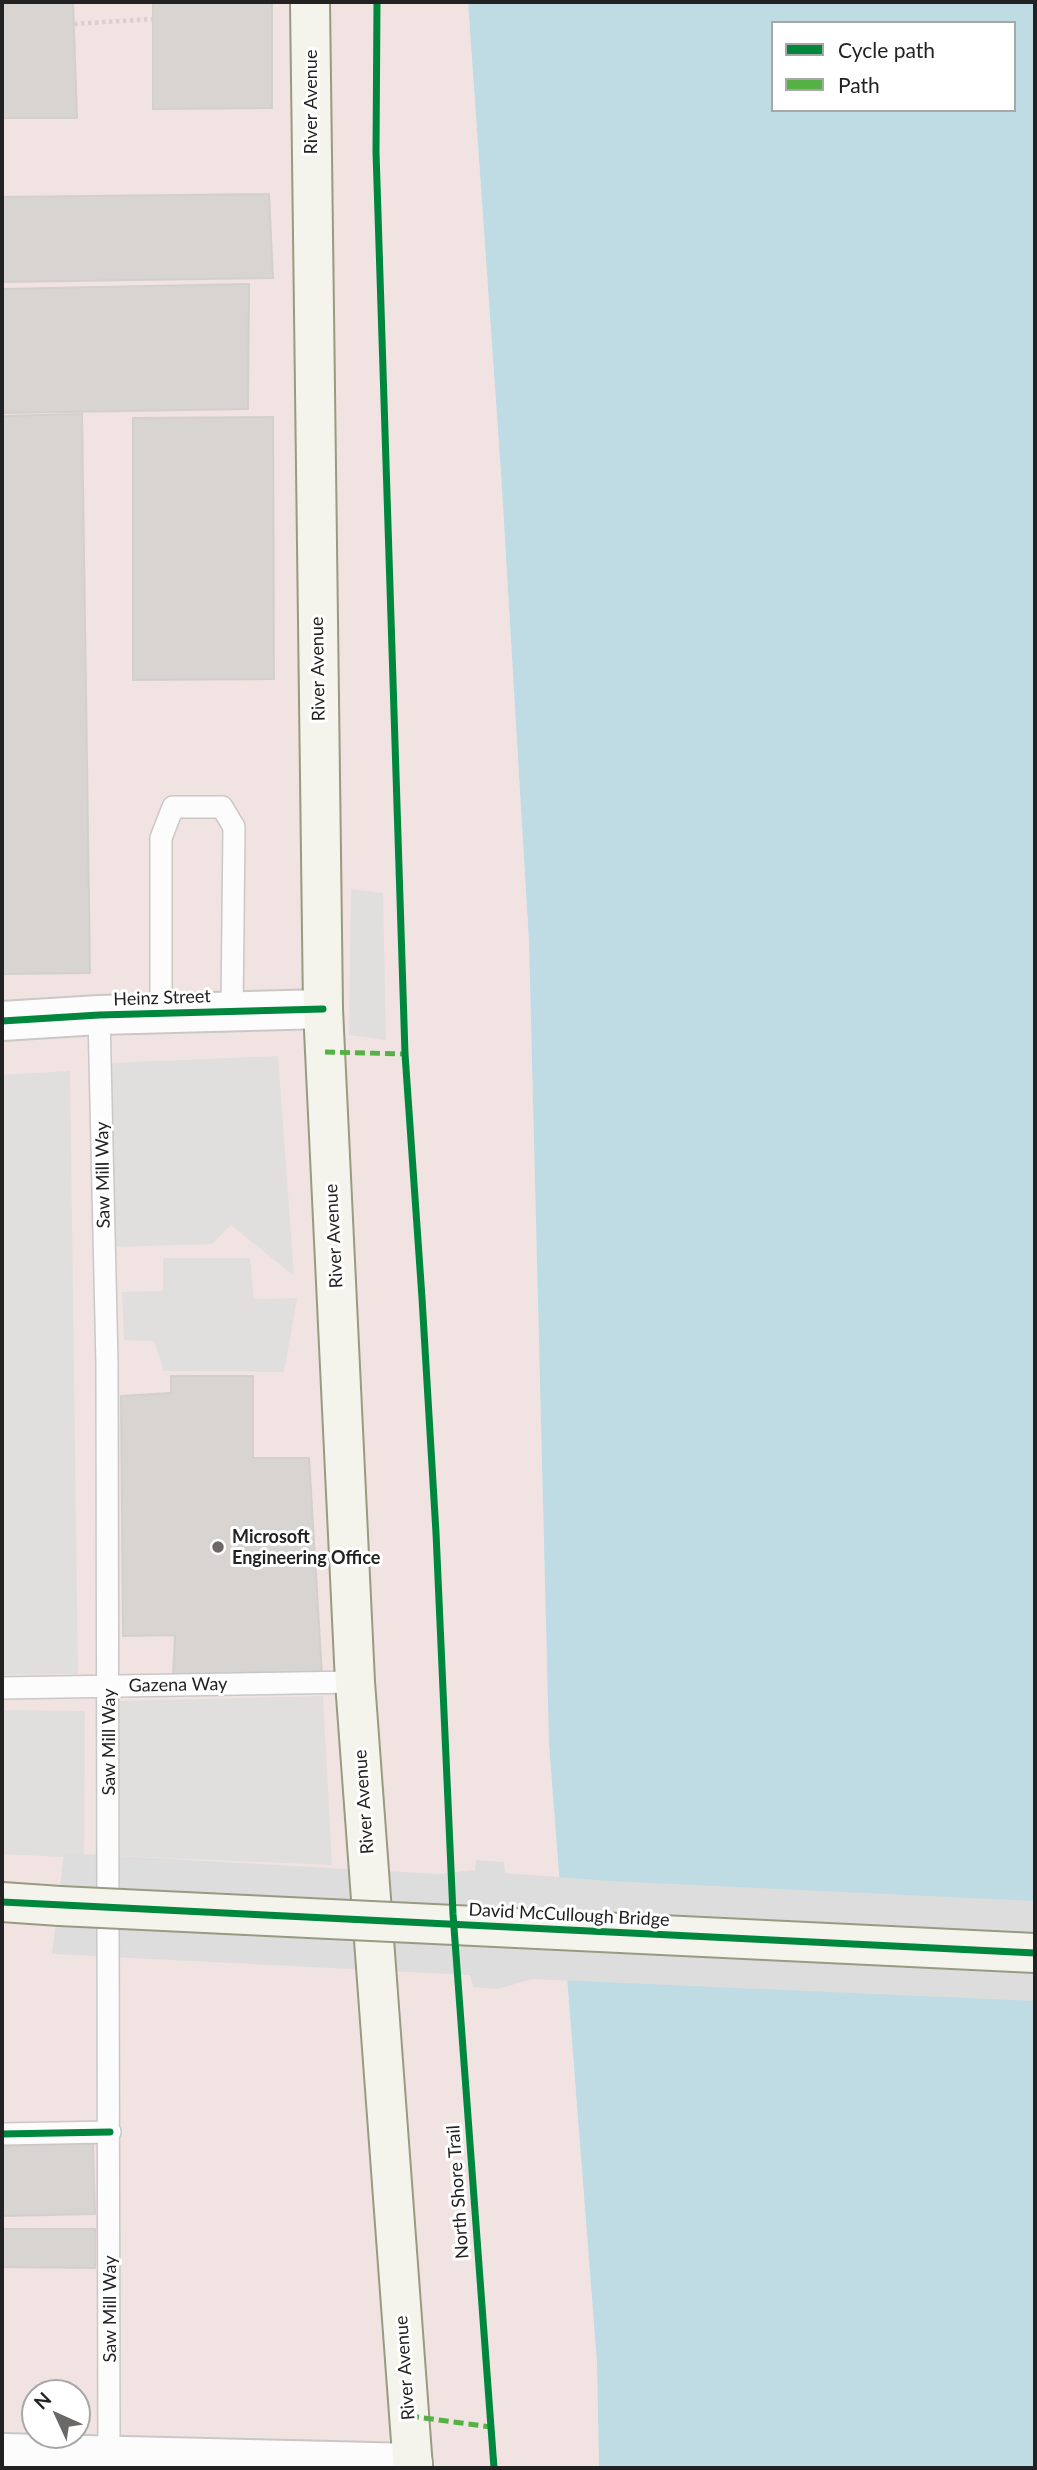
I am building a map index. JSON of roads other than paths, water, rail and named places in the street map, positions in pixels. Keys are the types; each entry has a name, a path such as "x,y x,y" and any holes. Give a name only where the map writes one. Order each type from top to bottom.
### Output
{"street":[{"name":"River Avenue","path":"310,2 323,1009 355,1682 413,2466"},
{"name":"Heinz Street","path":"2,1021 99,1015 323,1009"},
{"name":"David McCullough Bridge","path":"2,1902 1035,1953"},
{"path":"2,2453 109,2462 413,2466"}],"lane":[{"path":"161,1013 161,838 173,807 222,807 234,827 232,1012"},
{"name":"Saw Mill Way","path":"99,1015 107,1351 109,2462"},
{"name":"Gazena Way","path":"2,1688 355,1682"},
{"path":"2,2134 110,2132"}],"water":[{"path":"468,2 1035,2 1035,2468 599,2468 597,2363 549,1745 529,942 501,473"}],"place":[{"name":"Microsoft Engineering Office","path":"218,1547"}]}
